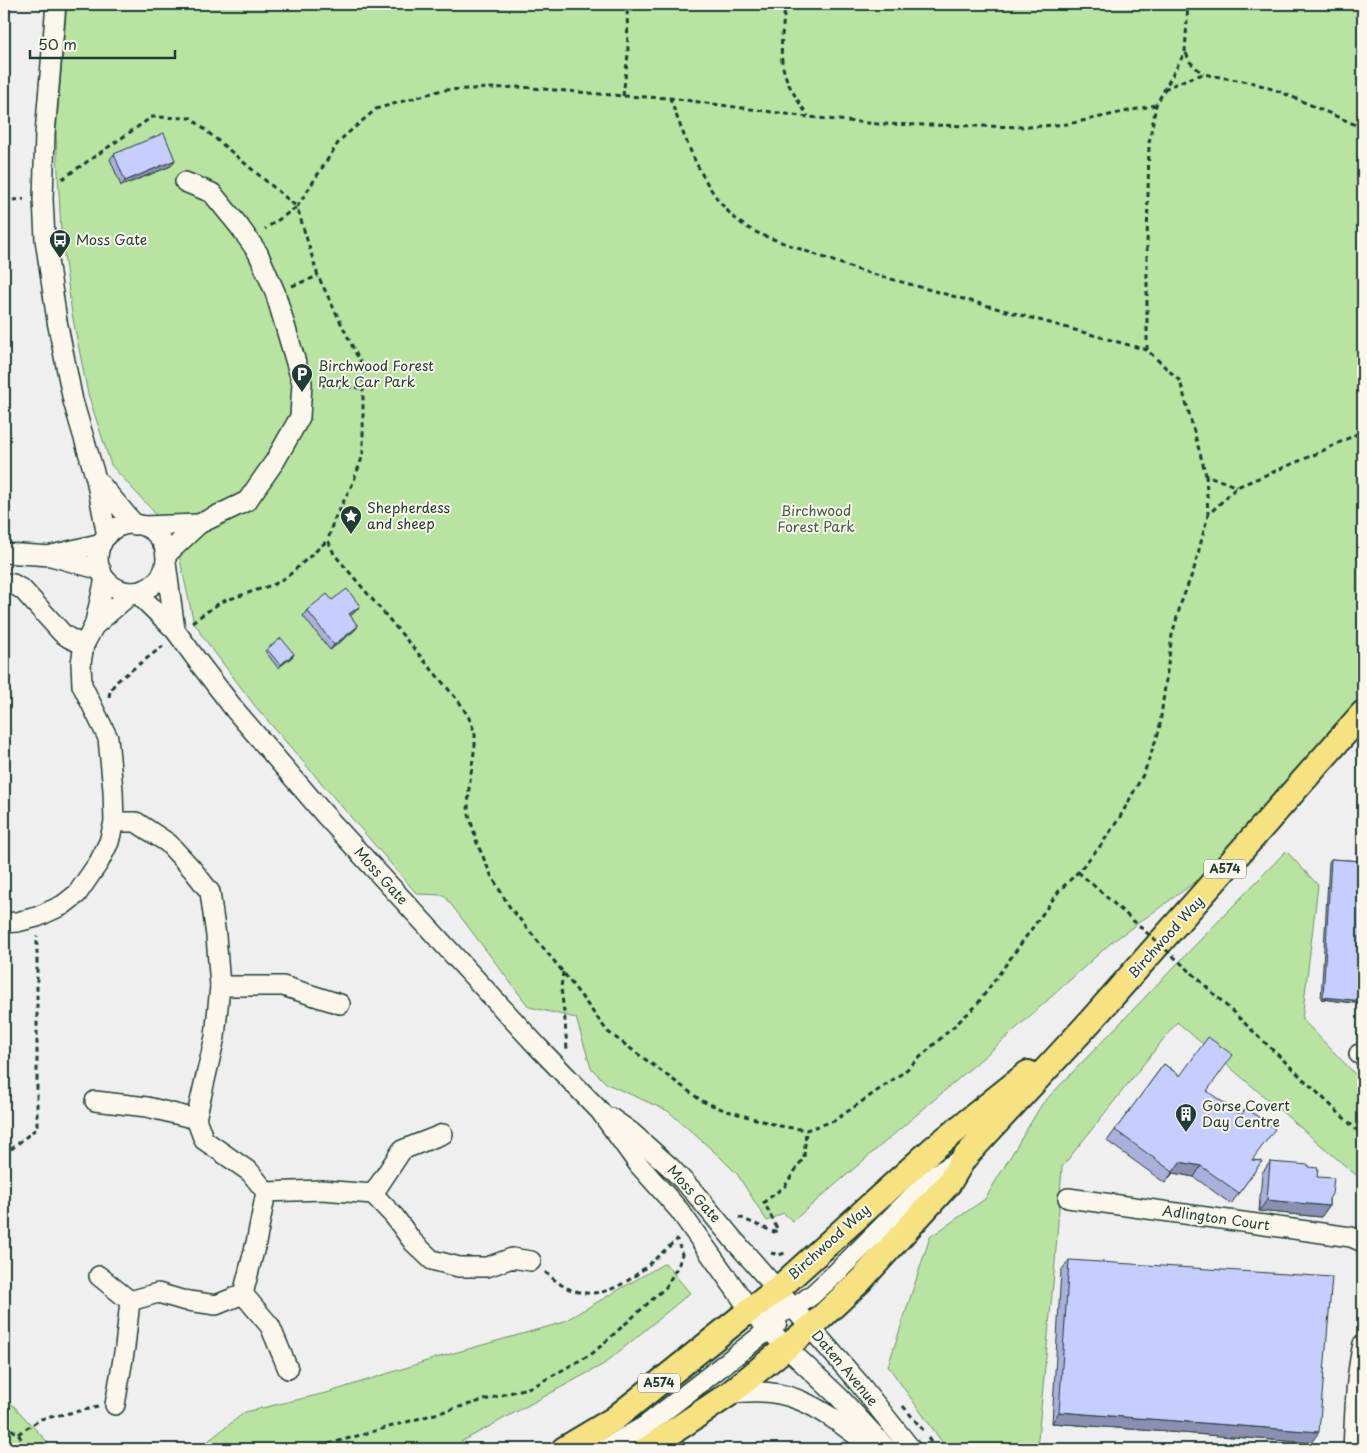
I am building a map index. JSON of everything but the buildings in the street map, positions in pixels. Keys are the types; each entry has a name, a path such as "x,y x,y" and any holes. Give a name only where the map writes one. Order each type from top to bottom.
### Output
{"main road":[{"name":"Birchwood Way","path":"647,1449 730,1394 787,1348 860,1281 949,1183 964,1158 1087,1025 1363,713"},
{"name":"Birchwood Way","path":"564,1449 614,1419 778,1289 934,1148 1087,1025"}],"street":[{"name":"Moss Gate","path":"56,4 46,134 43,199 45,238 57,321 74,401 96,479 105,540 99,552 99,561 103,574 118,589 135,592 177,632 198,663 235,710 325,815 530,1039 600,1111 639,1165 678,1210 750,1310"},
{"path":"94,626 135,592 147,589 156,583 162,574 166,559 199,524 247,501 275,461 300,417 302,383 275,292 258,253 212,193 185,182"},
{"name":"Moss Gate","path":"96,479 139,526 152,530 164,546 177,632"},
{"path":"51,556 105,540 115,529 120,527 199,524"},
{"path":"4,553 51,556 103,574 94,626 84,644 81,663 82,685 108,738 114,822 109,842 77,894 63,905 37,917 4,923"},
{"path":"4,583 13,584 24,590 62,633 84,644"},
{"path":"114,822 136,822 168,843 210,892 220,986 215,1037 196,1119 204,1140 250,1172 266,1192 243,1294"},
{"path":"220,986 284,986 340,1004"},
{"path":"95,1101 147,1107 196,1119"},
{"name":"Moss Gate","path":"600,1111 631,1132 671,1168 778,1289"},
{"path":"373,1194 402,1150 443,1134"},
{"name":"A574","path":"750,1310 758,1314 775,1315 794,1308 812,1295 836,1273 933,1176 964,1158"},
{"path":"266,1192 322,1190 373,1194 394,1216 413,1242 432,1260 459,1266 487,1267 512,1258 531,1261"},
{"name":"Adlington Court","path":"1068,1198 1351,1236 1363,1242"},
{"path":"99,1276 130,1301"},
{"name":"Daten Avenue","path":"778,1289 858,1382 911,1449"},
{"path":"130,1301 158,1294 216,1305 243,1294"},
{"path":"243,1294 270,1326 288,1369"},
{"path":"115,1404 130,1301"},
{"name":"Daten Avenue","path":"750,1310 839,1397 887,1449"},
{"name":"A574","path":"605,1449 645,1426 776,1323 794,1320 803,1322 811,1327"},
{"path":"1356,1441 1356,1392 1363,1344"},
{"path":"730,1394 772,1392 802,1400 825,1412 874,1449"}],"path":[{"path":"623,96 628,54 627,4"},
{"path":"785,4 781,56 783,71 808,117"},
{"path":"1147,350 1149,144 1156,104 1185,52 1188,5 1178,4"},
{"path":"1185,52 1196,70 1203,74 1254,83 1280,92 1363,128"},
{"path":"1164,90 1203,74"},
{"path":"249,240 297,207 340,140 376,109 442,90 521,87 670,98 808,117 878,124 1028,127 1068,124 1156,104"},
{"path":"328,540 334,554 460,703 469,718 475,733 475,745 468,811 476,843 491,875 509,906 563,972 608,1032 702,1100 724,1110 780,1126 806,1130 834,1120 904,1072 976,1006 1059,892 1101,845 1120,817 1144,773 1159,732 1172,635 1194,569 1208,515 1206,475 1180,381 1147,350 855,269 762,235 748,228 735,218 713,192 702,174 670,98"},
{"path":"59,181 152,117 191,118 297,207 318,276 363,368 363,455 353,483 333,522 328,540 288,576 275,584 221,602 177,632 116,682 110,691 109,700"},
{"path":"4,201 24,200"},
{"path":"275,292 318,276"},
{"path":"302,383 364,388"},
{"path":"1208,515 1237,487 1363,432"},
{"path":"1206,475 1237,487"},
{"path":"1078,872 1192,973 1363,1136"},
{"path":"4,1155 37,1128 37,917"},
{"path":"563,972 561,988 567,1056"},
{"path":"732,1214 774,1232 778,1230 764,1202 785,1186 804,1157 806,1130"},
{"path":"311,1449 534,1386 593,1354 666,1287 679,1264 682,1254 678,1239 629,1280 610,1290 592,1293 574,1291 558,1283 531,1261"},
{"path":"900,1402 936,1449"},
{"path":"18,1434 42,1419 115,1404"},
{"path":"4,1424 18,1434 28,1449"}],"green space":[{"name":"Birchwood Forest Park","path":"67,4 1363,4 1363,706 1216,867 1112,942 1000,1043 793,1221 783,1213 767,1221 737,1174 668,1111 607,1084 591,1068 576,1018 529,1007 444,895 417,894 255,706 194,624 179,555 153,511 111,465 88,394 72,314 61,232 56,133"},
{"path":"1286,851 1318,885 1302,1019 1355,1074 1363,1078 1363,1181 1177,1022 1062,1167 1055,1263 1037,1449 947,1449 888,1366 930,1237 985,1199 1042,1104"},
{"path":"665,1263 690,1293 604,1364 448,1449 198,1449 245,1412 330,1392 436,1358 561,1323"},
{"path":"4,1396 9,1401 54,1449 4,1449"}],"place":[{"name":"Moss Gate","path":"60,259"},
{"name":"Birchwood Forest Park Car Park","path":"302,393"},
{"name":"Shepherdess and sheep","path":"351,535"},
{"name":"Gorse Covert Day Centre","path":"1186,1133"}]}
